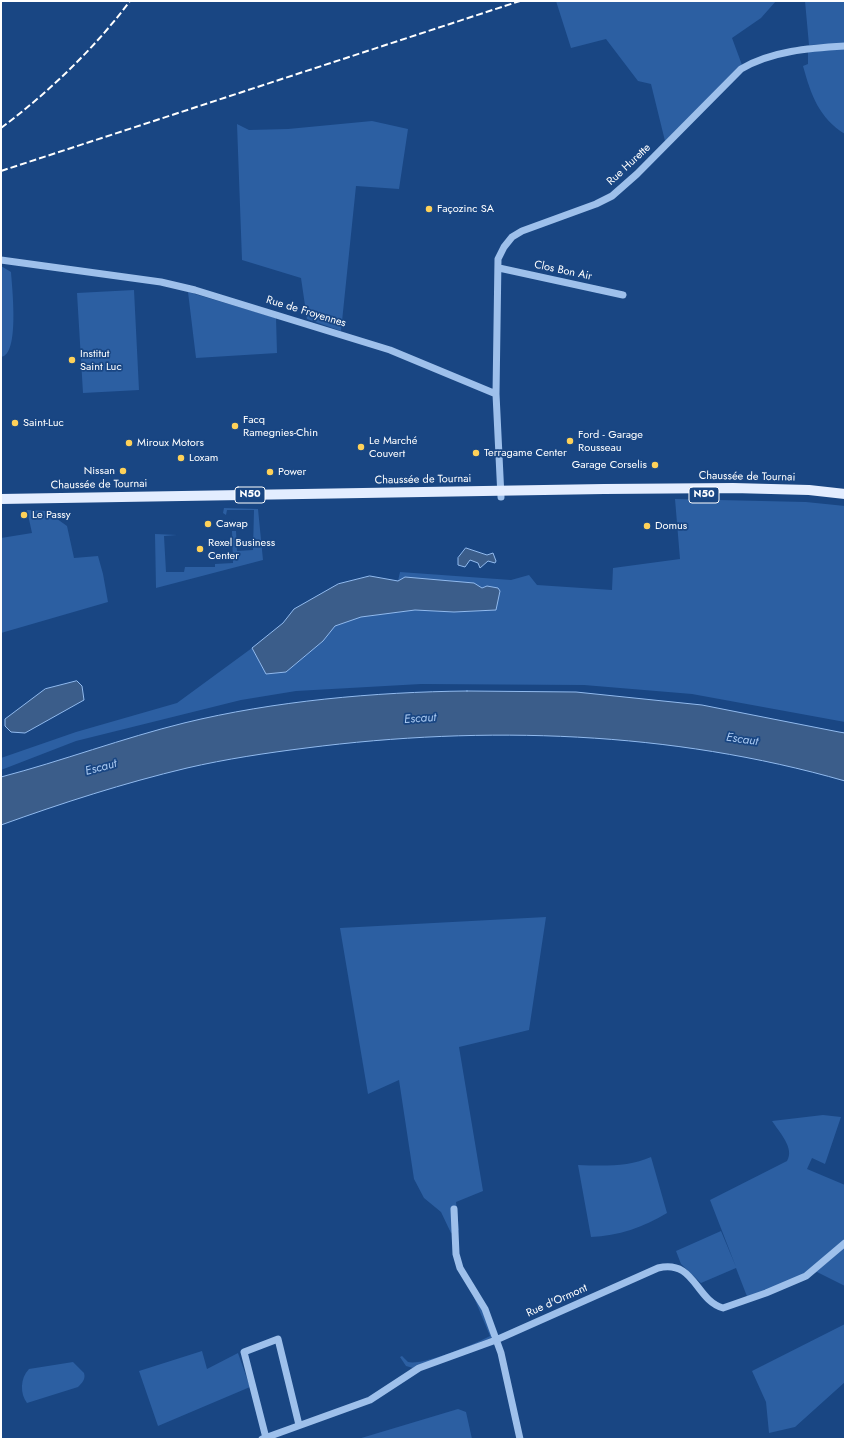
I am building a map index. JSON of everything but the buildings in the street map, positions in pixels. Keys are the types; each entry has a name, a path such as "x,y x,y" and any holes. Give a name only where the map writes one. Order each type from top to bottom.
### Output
{"main road":[{"name":"Chaussée de Tournai","path":"1,505 733,488 809,490 845,494"},
{"name":"Chaussée de Tournai","path":"1,499 500,494 733,494 845,500"}],"street":[{"name":"Rue Hurette","path":"496,394 498,259 504,247 512,237 528,229 596,204 612,196 637,174 741,69 752,62 810,48 845,46"},
{"name":"Rue de Froyennes","path":"1,260 161,282 195,290 390,350 496,394"},
{"name":"Clos Bon Air","path":"499,268 624,295"},
{"path":"496,394 500,494"},
{"path":"454,1209 456,1254 460,1268 482,1303 501,1353 520,1439"},
{"name":"Rue d'Ormont","path":"264,1438 370,1400 420,1368 496,1340 665,1266 677,1266 683,1270 711,1300 723,1308 766,1293 806,1276 845,1244"},
{"path":"264,1438 244,1352 278,1339 299,1425"}],"shaded area":[{"path":"556,1 776,1 761,18 732,38 742,65 665,141 651,84 638,81 606,39 571,48"},
{"path":"805,1 845,1 845,44 809,45"},
{"path":"845,49 845,134 829,121 817,105 809,87 803,66 808,64 808,51"},
{"path":"372,121 408,129 399,189 356,186 341,331 307,319 301,278 242,260 237,124 249,130 288,129"},
{"path":"1,266 11,272 14,319 11,345 7,353 1,357"},
{"path":"134,290 139,390 83,393 77,293"},
{"path":"188,292 276,318 277,353 196,358"},
{"path":"675,499 806,502 845,506 845,722 692,694 584,685 421,684 296,691 241,700 76,741 1,770 1,758 76,732 177,703 252,648 266,674 286,672 323,641 335,626 361,617 415,610 454,612 496,610 487,586 482,588 474,583 463,582 398,581 400,572 511,580 529,575 537,585 612,590 613,568 680,559"},
{"path":"224,508 258,509 263,560 156,588 155,534 177,535 164,536 166,572 184,572 185,567 215,567 215,564 233,563 232,531 236,531 237,551 253,550 254,510 227,510 226,515 223,513"},
{"path":"27,510 46,511 67,526 74,558 98,556 108,602 1,633 1,538 32,533"},
{"path":"546,917 529,1030 459,1047 483,1191 456,1202 459,1230 451,1233 441,1212 424,1198 414,1179 399,1080 368,1094 340,928"},
{"path":"823,1115 841,1117 825,1164 812,1158 807,1169 845,1185 845,1243 823,1266 845,1246 845,1286 817,1272 748,1299 736,1268 701,1283 681,1264 676,1251 721,1231 736,1267 710,1200 787,1161 789,1156 788,1146 772,1121"},
{"path":"651,1157 667,1213 649,1223 621,1233 591,1237 578,1165 606,1166 625,1164 634,1163"},
{"path":"476,1294 492,1336 491,1338 413,1368 406,1366 400,1357 402,1356 408,1362 425,1361 461,1349 490,1336 473,1295"},
{"path":"845,1324 845,1382 795,1427 769,1433 766,1402 752,1371"},
{"path":"202,1351 207,1369 238,1353 250,1387 158,1426 139,1371"},
{"path":"73,1362 84,1373 83,1381 78,1387 27,1403 23,1395 22,1386 24,1377 29,1369"},
{"path":"458,1409 466,1412 472,1439 358,1439"}],"water":[{"path":"466,548 487,555 493,553 496,561 495,563 488,561 480,568 478,563 470,560 465,567 458,565 458,558"},
{"path":"370,576 398,581 405,577 474,583 482,588 487,586 498,588 500,591 496,610 454,612 415,610 361,617 335,626 323,641 286,672 266,674 252,648 283,623 294,609 338,584"},
{"path":"77,681 82,686 84,700 25,733 11,732 5,726 5,719 45,689"},
{"name":"Escaut","path":"467,691 576,692 702,705 845,733 845,781 779,764 713,752 645,743 577,737 509,735 441,736 306,748 216,762 163,774 117,787 70,801 1,825 1,777 138,736 218,715 289,703 397,693"}],"railway":[{"path":"1,128 36,100 70,69 86,53 130,1"},
{"path":"1,171 520,1"}],"place":[{"name":"Façozinc SA","path":"429,209"},
{"name":"Institut Saint Luc","path":"72,360"},
{"name":"Saint-Luc","path":"15,423"},
{"name":"Facq Ramegnies-Chin","path":"235,426"},
{"name":"Ford - Garage Rousseau","path":"570,441"},
{"name":"Miroux Motors","path":"129,443"},
{"name":"Le Marché Couvert","path":"361,447"},
{"name":"Terragame Center","path":"476,453"},
{"name":"Loxam","path":"181,458"},
{"name":"Garage Corselis","path":"655,465"},
{"name":"Nissan","path":"123,471"},
{"name":"Power","path":"270,472"},
{"name":"Le Passy","path":"24,515"},
{"name":"Cawap","path":"208,524"},
{"name":"Domus","path":"647,526"},
{"name":"Rexel Business Center","path":"200,549"}]}
